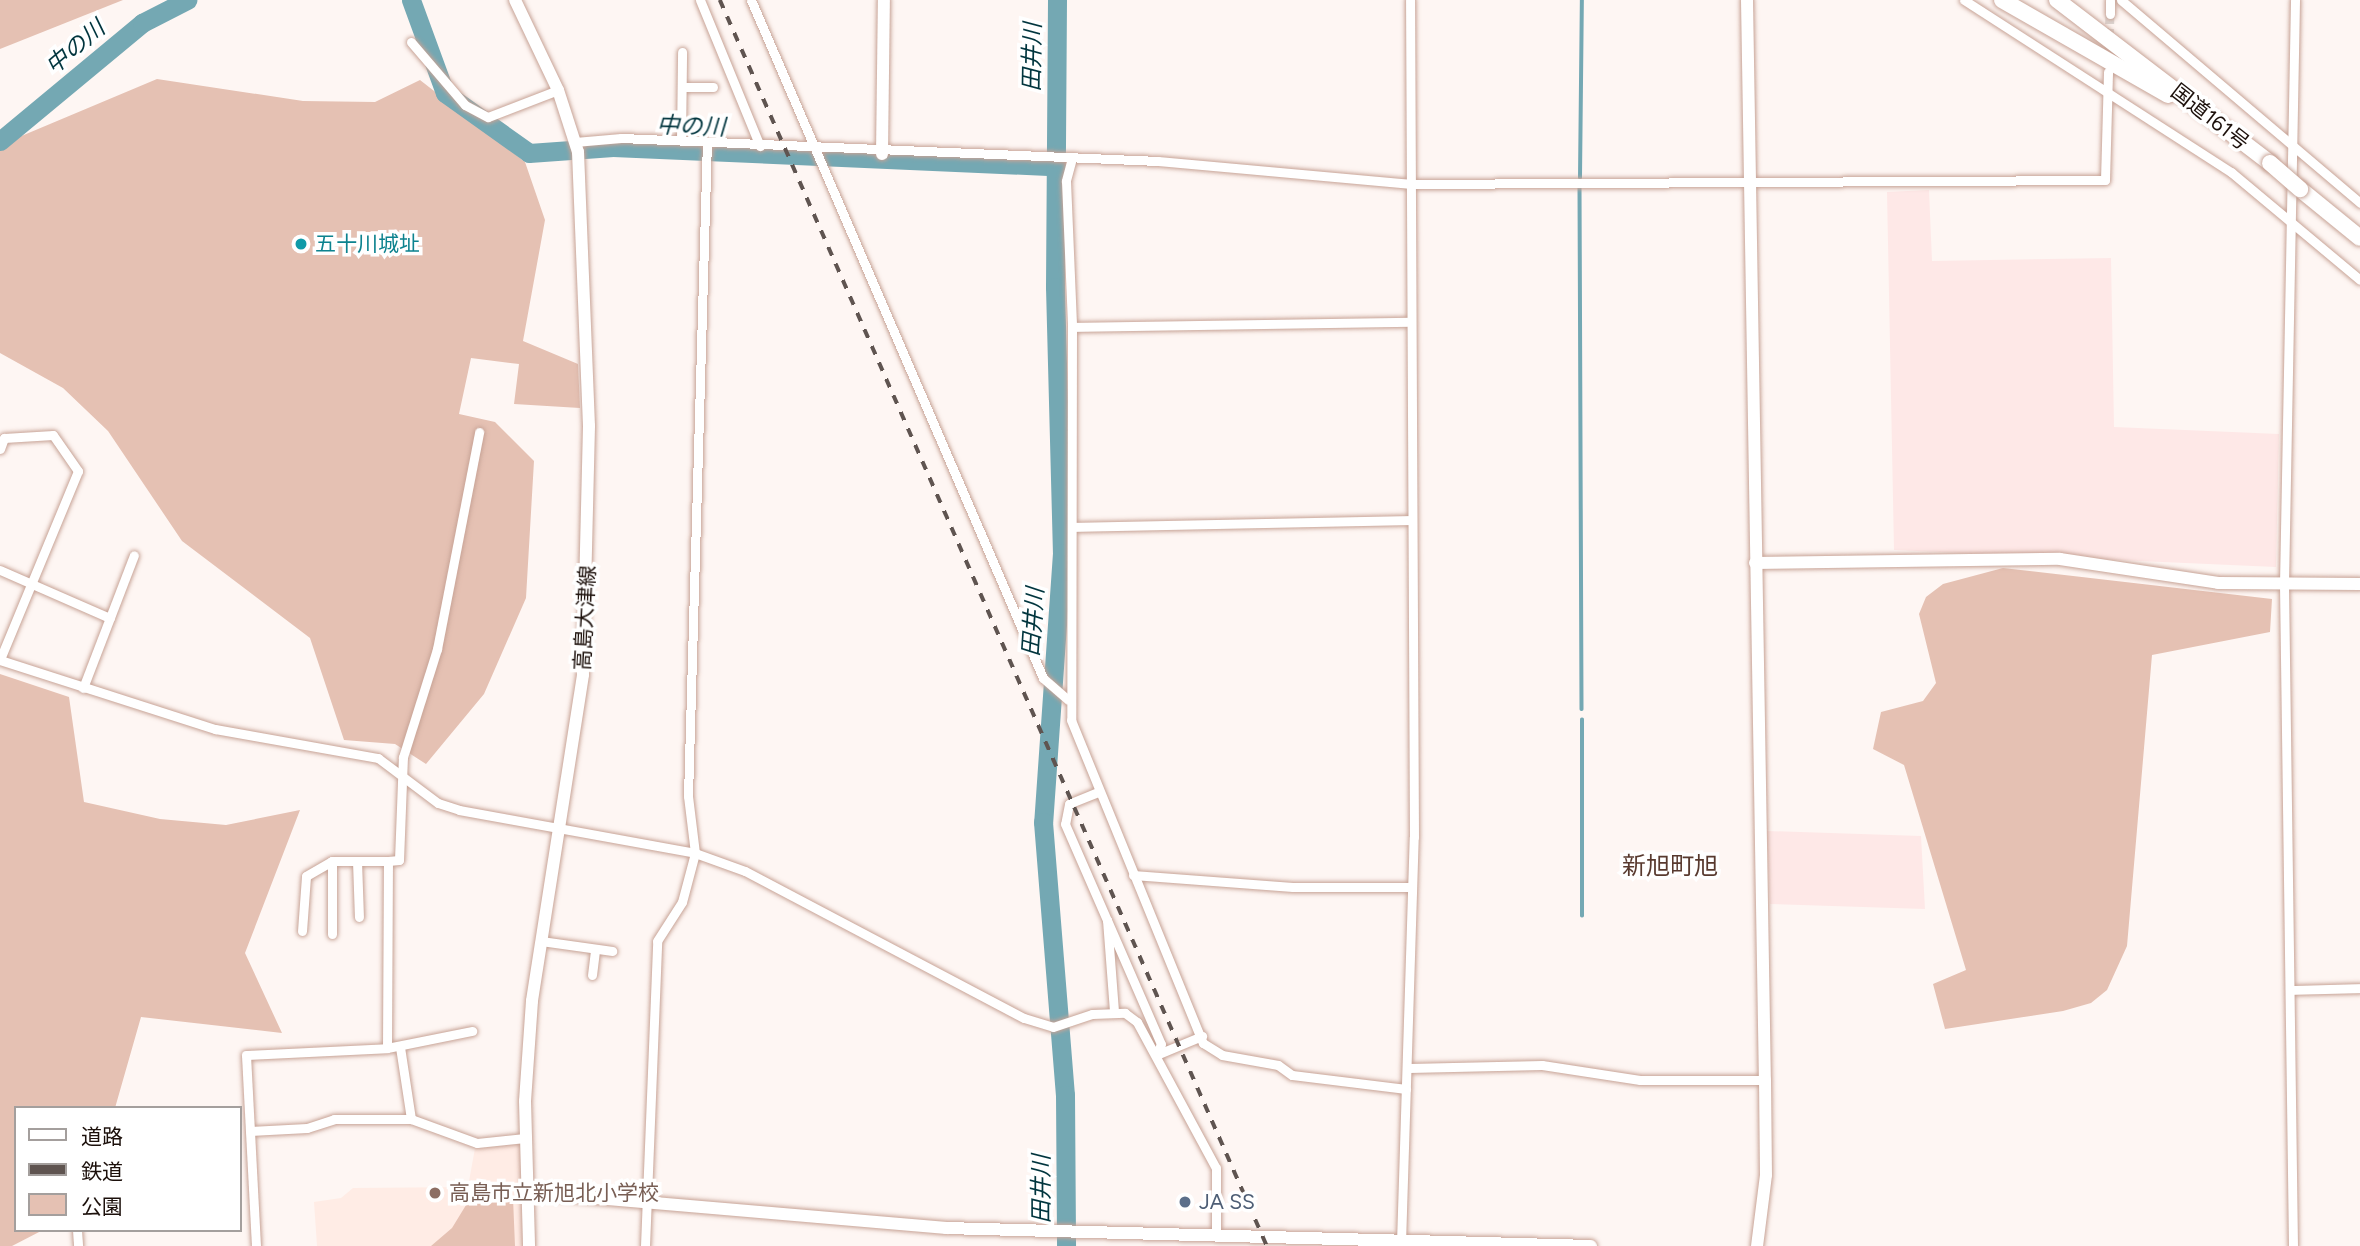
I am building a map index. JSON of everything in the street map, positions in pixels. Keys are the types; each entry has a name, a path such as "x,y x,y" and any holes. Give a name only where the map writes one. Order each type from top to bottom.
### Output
{"highway":[{"path":"2002,0 2216,121"},
{"name":"国道161号","path":"2057,0 2270,163 2360,238"},
{"path":"2073,0 2216,121"}],"street":[{"name":"高島大津線","path":"515,0 558,90 576,146 587,578 583,675 541,942 525,1138 529,1246"},
{"path":"700,0 760,146"},
{"path":"751,0 812,150 1048,682 1065,697"},
{"path":"882,154 884,0"},
{"path":"1401,1242 1409,1068 1412,887 1407,322 1410,0"},
{"path":"1747,0 1766,1175 1757,1246"},
{"path":"1964,0 2108,90 2291,221 2360,280"},
{"path":"2110,0 2110,14"},
{"path":"2121,0 2360,203"},
{"path":"2293,1246 2284,584 2295,0"},
{"path":"411,42 466,105 488,117 558,90"},
{"path":"681,141 682,52"},
{"path":"576,146 681,141 882,154 1072,158 1409,184 2105,180 2108,72"},
{"path":"682,87 713,87"},
{"path":"645,1246 657,941 682,902 695,853 688,796 707,142"},
{"path":"1072,158 1066,181 1072,327 1073,527 1065,697 1097,792 1202,1036 1222,1055 1278,1065 1292,1075 1406,1089"},
{"path":"1072,327 1407,322"},
{"path":"302,930 302,884 332,860 399,860 402,771 437,649 479,432"},
{"path":"0,449 5,438 53,435 78,471 0,660 215,729 379,758 402,771 438,803 695,853 745,871 994,1004 1054,1026 1114,1011 1137,1022 1216,1168 1216,1234"},
{"path":"1073,527 1408,520"},
{"path":"83,688 134,555"},
{"path":"1755,563 2060,559 2218,583 2360,584"},
{"path":"0,570 110,618"},
{"path":"1097,792 1069,804 1065,824 1161,1044 1156,1055"},
{"path":"332,860 332,934"},
{"path":"357,861 359,917"},
{"path":"387,1048 388,861"},
{"path":"1133,875 1293,887 1412,887"},
{"path":"1107,920 1114,1011"},
{"path":"541,942 612,951"},
{"path":"592,975 595,949"},
{"path":"2290,990 2360,988"},
{"path":"256,1246 246,1055 400,1047 472,1031"},
{"path":"1156,1055 1202,1036"},
{"path":"400,1047 411,1119"},
{"path":"1409,1068 1542,1065 1640,1080 1765,1080"},
{"path":"250,1131 307,1128 334,1119 411,1119 477,1143 525,1138"},
{"path":"526,1192 1058,1232 1216,1234 1591,1246"}],"shaded area":[{"path":"1929,190 1932,261 2111,258 2114,427 2279,434 2276,567 1894,550 1887,192"},
{"path":"1767,831 1921,836 1925,909 1770,904"},
{"name":"高島市立新旭北小学校","path":"520,1144 525,1246 317,1246 314,1202 341,1198 353,1188 468,1187 475,1148"}],"green space":[{"path":"0,0 123,0 0,49"},
{"path":"157,79 303,101 375,102 420,80 525,162 545,220 523,341 578,364 580,408 514,404 519,364 471,358 459,414 495,422 534,461 526,598 484,694 426,764 395,744 344,740 310,638 182,541 108,431 63,388 0,353 0,145"},
{"path":"2003,568 2272,599 2270,632 2152,655 2127,946 2107,990 2091,1003 2063,1011 1945,1029 1933,984 1966,970 1904,765 1873,749 1881,712 1923,701 1936,683 1919,614 1926,597 1943,584"},
{"path":"0,674 69,697 84,802 160,819 226,825 300,810 245,953 282,1033 141,1017 116,1106 14,1106 14,1232 39,1232 12,1246 0,1246"},
{"path":"474,1192 513,1198 515,1246 431,1246 452,1228"}],"waterway":[{"name":"中の川","path":"0,141 142,23 187,0"},
{"name":"中の川","path":"411,0 445,93 529,153 613,147 1054,166"},
{"name":"田井川","path":"1057,0 1055,287 1062,553 1043,822 1065,1095 1066,1246"},
{"path":"1580,178 1582,0"},
{"path":"1580,185 1582,709"},
{"path":"1582,720 1582,916"}],"tunnel":[{"path":"2108,64 2110,14"}],"railway":[{"path":"720,0 1267,1246"}],"place":[{"name":"五十川城址","path":"301,244"},
{"name":"高島市立新旭北小学校","path":"435,1193"},
{"name":"JA SS","path":"1185,1202"}],"district":[{"name":"新旭町旭","path":"1670,866"}]}
